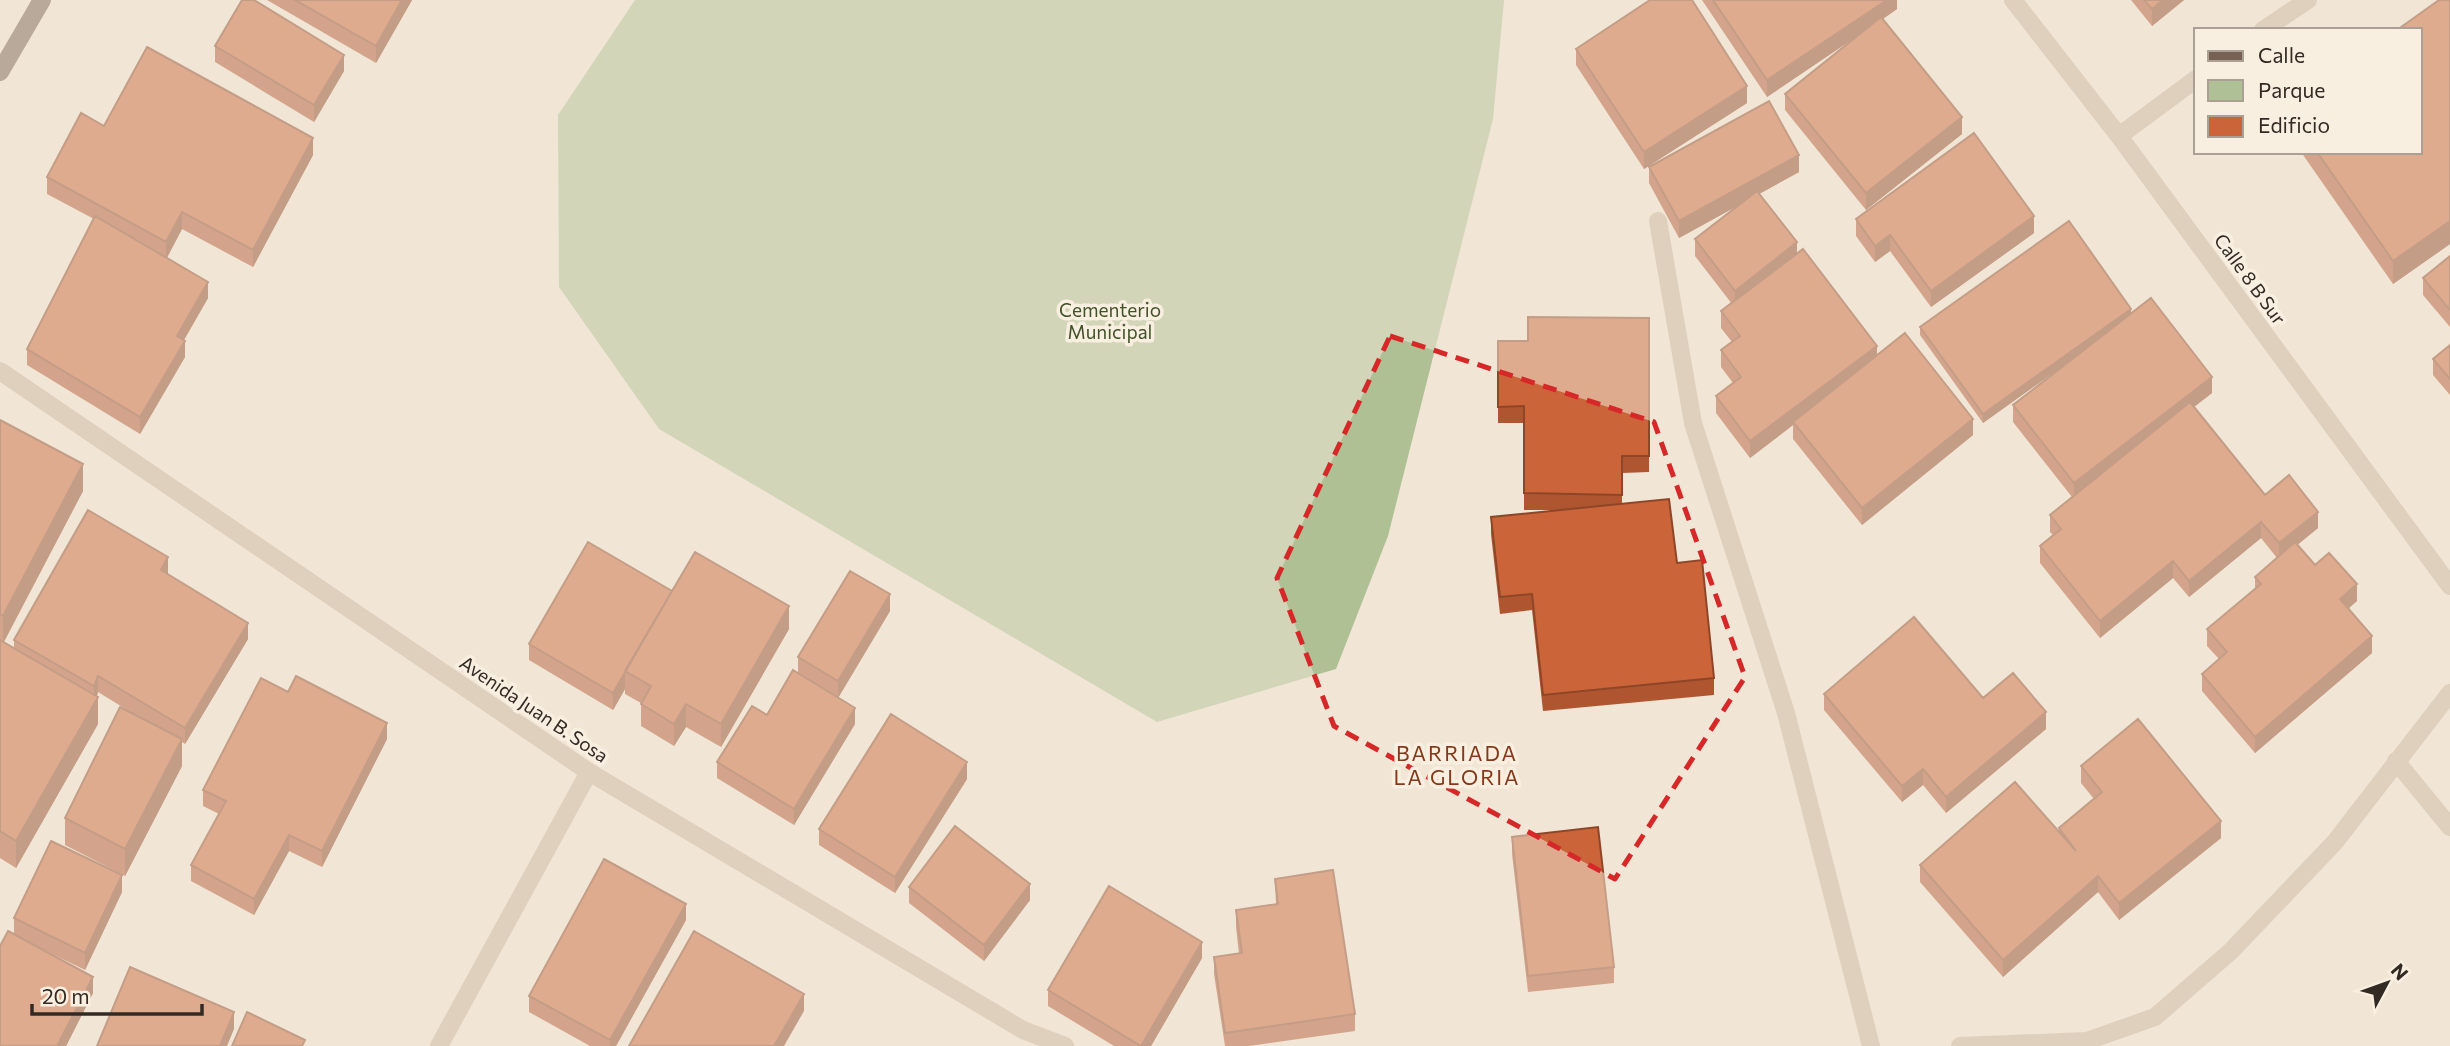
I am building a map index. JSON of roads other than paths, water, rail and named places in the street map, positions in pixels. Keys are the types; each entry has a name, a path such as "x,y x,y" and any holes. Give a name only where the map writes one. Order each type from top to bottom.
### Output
{"main road":[{"path":"0,72 42,0"}],"street":[{"name":"Calle 8 B Sur","path":"2013,0 2119,136 2450,586"},
{"path":"2266,28 2308,0"},
{"path":"2119,136 2194,80"},
{"path":"1658,221 1693,423 1786,713 1871,1046"},
{"name":"Avenida Juan B. Sosa","path":"0,372 589,772 1023,1030 1065,1046"},
{"path":"1960,1046 2087,1041 2155,1017 2231,951 2325,852 2450,693"},
{"path":"2396,761 2450,827"},
{"path":"439,1046 589,772"}],"district":[{"name":"BARRIADA LA GLORIA","path":"1457,766"}],"park label":[{"name":"Cementerio Municipal","path":"1110,321"}]}
